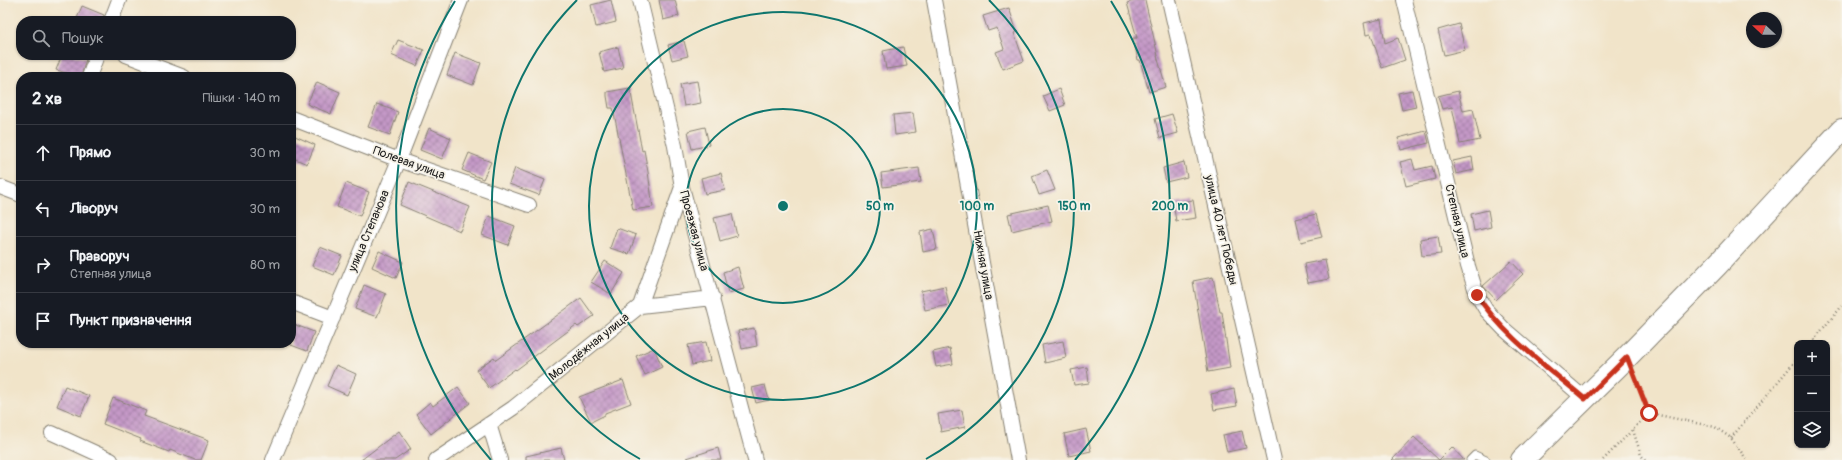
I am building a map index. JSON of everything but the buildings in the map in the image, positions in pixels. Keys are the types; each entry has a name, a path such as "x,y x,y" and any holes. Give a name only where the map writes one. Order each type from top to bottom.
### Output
{"main road":[{"path":"1522,460 1585,399 1717,265 1842,130"}],"street":[{"path":"113,16 119,0"},
{"name":"улица Степанова","path":"274,460 399,160 461,0"},
{"name":"Проезжая улица","path":"640,0 682,187 713,298 755,460"},
{"name":"Нижняя улица","path":"934,0 1018,460"},
{"name":"улица 40 лет Победы","path":"1168,0 1274,460"},
{"name":"Степная улица","path":"1404,0 1468,266 1477,295 1486,310 1504,329 1585,399"},
{"path":"91,72 96,60"},
{"path":"139,60 171,72"},
{"name":"Полевая улица","path":"296,120 399,160 529,205"},
{"path":"0,187 16,193"},
{"name":"Молодёжная улица","path":"436,460 513,408 640,306 682,187"},
{"path":"640,306 713,298"},
{"path":"296,304 333,318"},
{"path":"489,424 500,460"},
{"path":"52,433 111,460"}],"lane":[{"path":"1470,460 1475,455 1486,460"}],"path":[{"path":"1814,340 1842,306"},
{"path":"1627,357 1649,413"},
{"path":"1731,438 1794,363"},
{"path":"1603,460 1649,413"},
{"path":"1649,413 1715,427 1731,438 1747,460"},
{"path":"1633,430 1641,455 1645,460"}],"route":[{"path":"1477,295 1486,310 1504,329 1585,399 1627,357 1649,413"}]}
